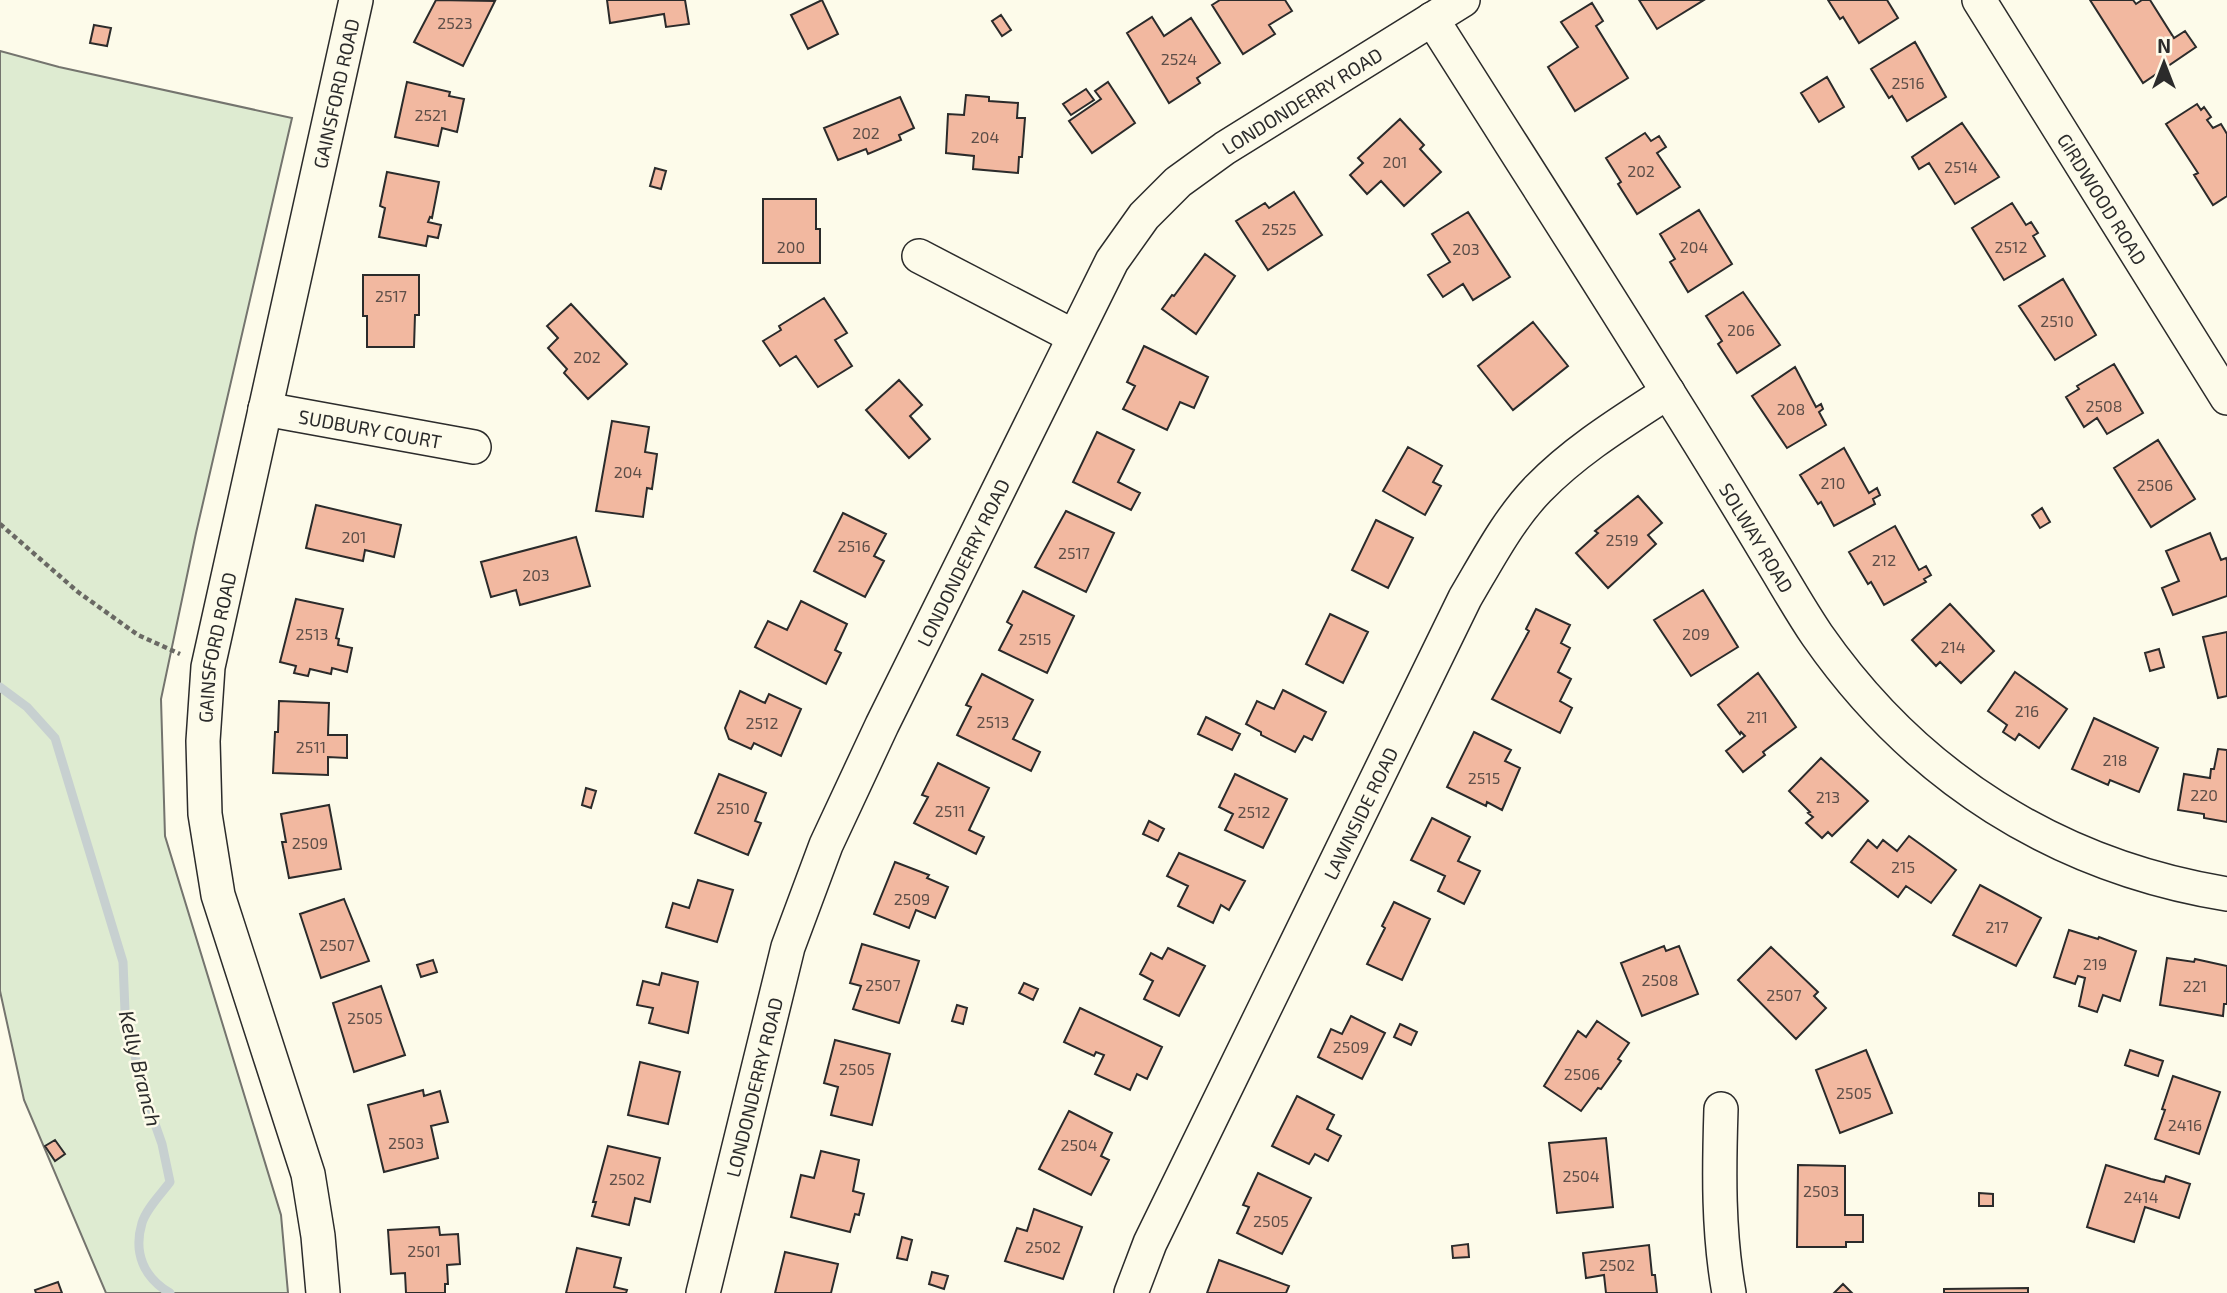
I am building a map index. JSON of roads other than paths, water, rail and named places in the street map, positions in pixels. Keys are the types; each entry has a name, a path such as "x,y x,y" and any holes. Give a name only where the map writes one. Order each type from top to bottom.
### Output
{"street":[{"name":"GAINSFORD ROAD","path":"323,1293 318,1236 307,1174 218,895 205,814 202,741 208,667 356,0"},
{"name":"LONDONDERRY ROAD","path":"703,1293 788,947 825,845 1112,261 1144,216 1178,182 1225,148 1463,0"},
{"name":"GIRDWOOD ROAD","path":"1979,0 2227,398"},
{"name":"SOLWAY ROAD","path":"1432,19 1668,392 1817,635 1859,689 1916,750 1976,797 2044,836 2118,868 2192,888 2227,894"},
{"path":"919,256 1073,336"},
{"name":"LAWNSIDE ROAD","path":"1131,1293 1150,1243 1410,709 1465,598 1497,543 1536,491 1589,443 1668,392"},
{"name":"SUDBURY COURT","path":"265,409 474,447"},
{"path":"1721,1109 1718,1199 1729,1293"}],"waterway":[{"name":"Kelly Branch","path":"0,687 27,707 55,738 123,962 125,1011 142,1087 162,1144 170,1182 144,1218 140,1234 140,1254 153,1280 170,1293"}]}
